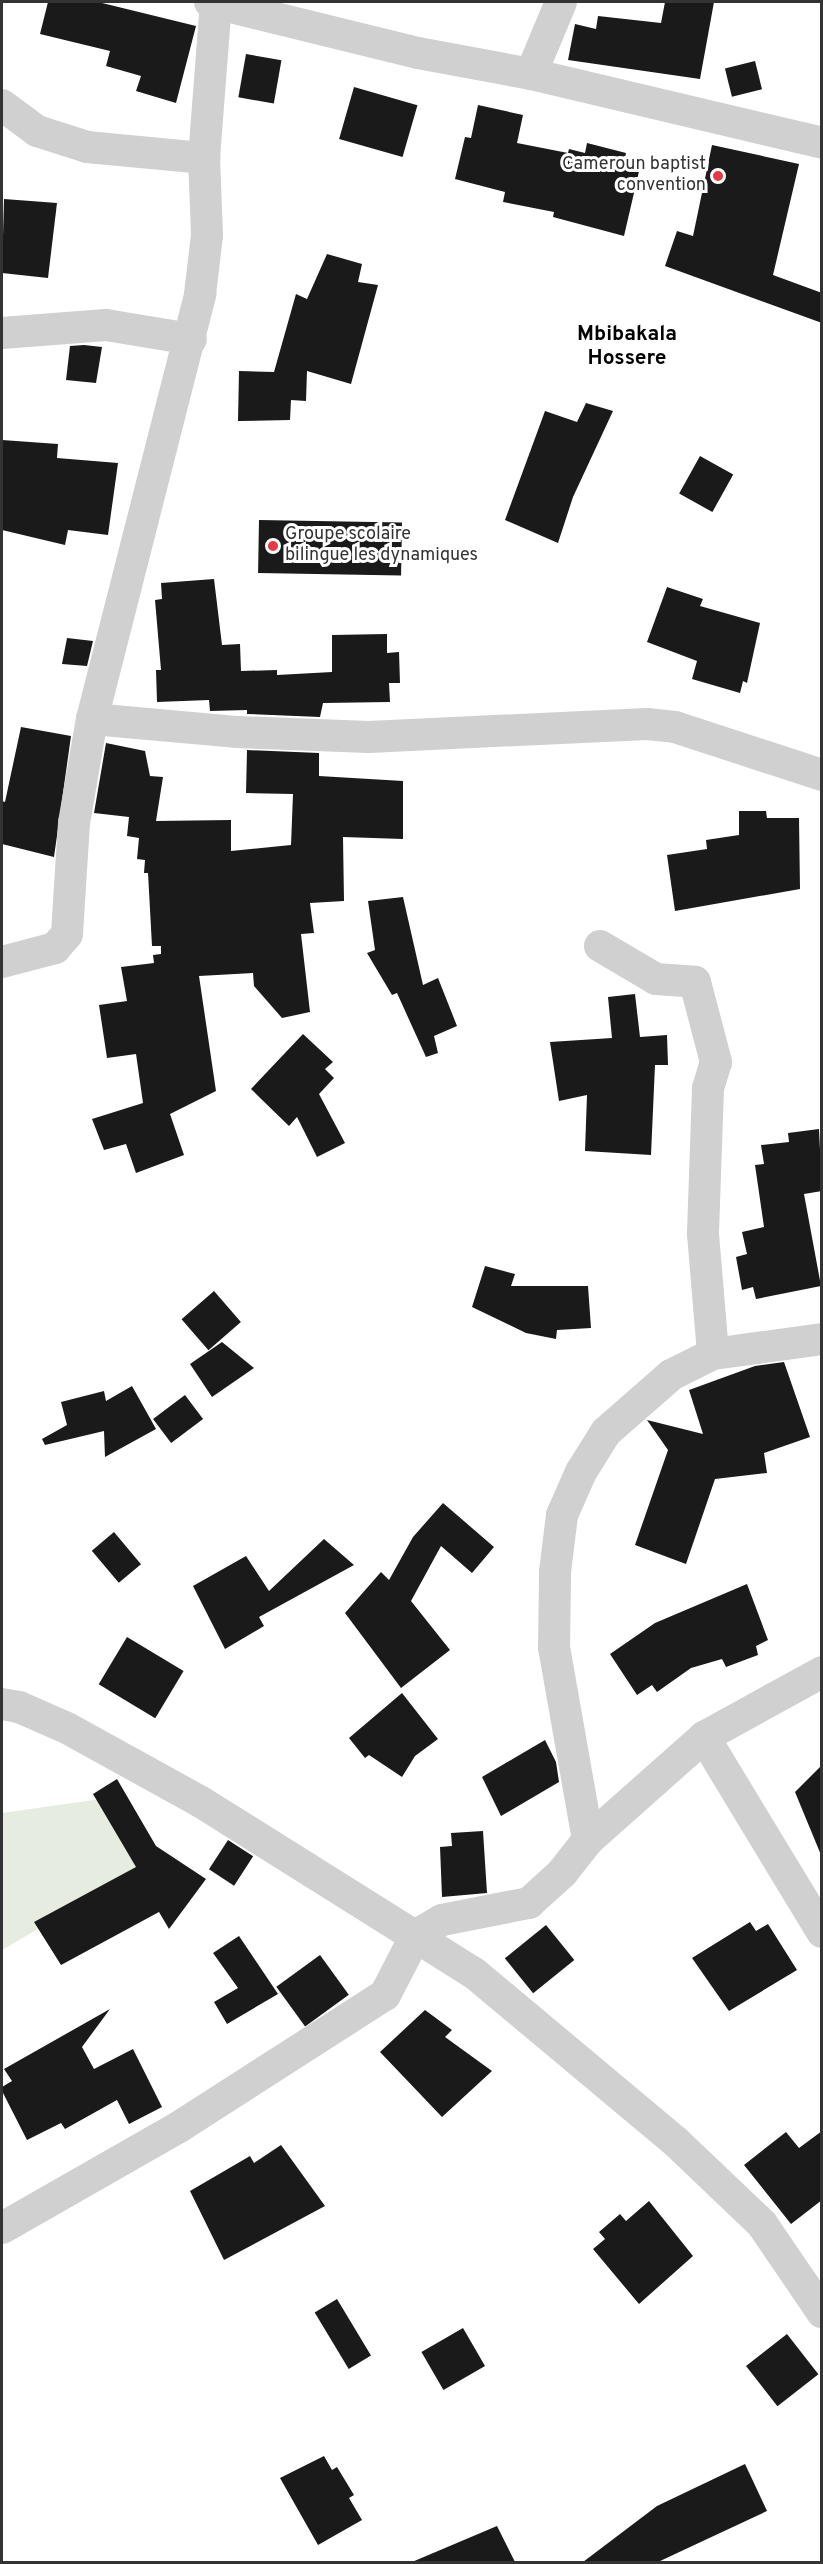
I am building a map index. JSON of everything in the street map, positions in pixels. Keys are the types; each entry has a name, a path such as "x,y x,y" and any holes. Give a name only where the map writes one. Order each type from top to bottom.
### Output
{"street":[{"path":"2,962 56,948 67,934 74,823 92,719 191,339 207,236 204,158 214,2 418,53 531,74 822,142"},
{"path":"531,74 561,2"},
{"path":"2,105 37,131 87,147 204,158"},
{"path":"2,333 106,326 191,339"},
{"path":"92,719 238,732 369,737 647,724 675,727 822,775"},
{"path":"600,946 656,980 695,982 716,1062 708,1089 703,1234 713,1354"},
{"path":"588,1840 554,1648 555,1572 562,1515 581,1472 606,1432 671,1376 713,1354 822,1339"},
{"path":"2,2228 179,2127 385,1995 416,1935 442,1920 529,1904 562,1873 588,1840 704,1737 822,1672"},
{"path":"2,1704 19,1707 68,1728 180,1791 474,1973 676,2142 762,2224 822,2312"},
{"path":"704,1737 822,1932"}],"shaded area":[{"path":"122,1796 138,1871 2,1950 2,1813"}],"building":[{"path":"48,2 98,2 196,26 176,103 136,91 141,76 106,66 110,51 40,34"},
{"path":"665,2 714,2 700,79 568,60 575,24 596,29 598,16 661,23"},
{"path":"246,54 281,60 274,104 238,97"},
{"path":"755,61 762,89 732,97 725,68"},
{"path":"354,87 417,105 403,157 339,139"},
{"path":"478,105 523,115 517,143 568,153 569,149 585,153 587,143 626,153 624,162 640,167 624,236 553,217 554,212 503,202 505,192 455,179 465,137 471,138"},
{"path":"712,145 799,164 773,275 822,293 822,323 665,266 677,231 693,236"},
{"path":"4,199 57,203 48,278 2,273"},
{"path":"327,254 362,264 358,282 378,285 351,384 307,371 306,401 291,400 290,420 238,421 239,371 274,372 296,294 307,299"},
{"path":"70,346 102,347 96,383 66,380"},
{"path":"586,403 613,411 573,497 558,543 505,520 545,411 577,422"},
{"path":"2,440 58,444 57,458 118,463 108,535 68,530 65,545 2,530"},
{"path":"700,456 733,474 712,512 679,494"},
{"path":"259,520 402,522 401,575 258,573"},
{"path":"214,579 222,645 240,644 241,671 277,670 277,675 332,672 332,635 387,634 387,653 399,652 400,683 389,683 390,702 323,703 320,717 247,714 247,710 210,711 209,700 157,702 156,670 161,670 155,600 162,599 161,583"},
{"path":"667,587 703,599 700,606 760,623 747,683 743,681 740,693 692,679 697,661 647,642"},
{"path":"67,638 93,641 87,666 62,664"},
{"path":"21,727 71,736 54,857 2,844 2,801 5,802"},
{"path":"106,743 145,751 150,776 163,777 156,821 231,820 231,851 291,845 293,794 246,793 247,750 319,753 319,776 403,781 403,839 343,837 344,901 310,903 314,933 301,934 310,1012 282,1018 254,986 253,973 199,976 216,1091 170,1114 184,1155 136,1173 126,1144 104,1150 92,1119 143,1103 136,1054 107,1058 99,1005 127,1001 121,967 154,963 153,955 161,954 161,946 152,946 148,873 144,873 145,860 137,859 139,838 127,836 129,817 94,813"},
{"path":"739,811 766,811 767,818 799,818 800,889 675,911 667,855 707,849 706,840 739,835"},
{"path":"403,897 423,985 438,978 457,1026 434,1036 438,1053 426,1057 397,993 392,995 367,953 375,950 368,901"},
{"path":"635,994 640,1037 667,1035 668,1065 655,1065 651,1155 585,1151 587,1095 559,1101 550,1042 612,1038 608,997"},
{"path":"303,1034 333,1062 325,1069 334,1078 319,1094 345,1143 317,1157 297,1117 289,1126 251,1089"},
{"path":"819,1129 822,1191 804,1194 821,1286 756,1299 753,1287 742,1290 736,1257 747,1254 742,1232 764,1227 755,1165 764,1164 761,1145 789,1142 788,1133"},
{"path":"485,1266 515,1274 511,1286 588,1286 591,1328 557,1330 556,1339 526,1333 472,1307"},
{"path":"214,1291 241,1322 208,1350 182,1319"},
{"path":"222,1342 254,1368 212,1397 190,1364"},
{"path":"784,1362 810,1437 764,1453 767,1473 715,1479 686,1564 635,1545 668,1450 647,1420 703,1434 689,1390 755,1366"},
{"path":"132,1386 156,1429 105,1457 104,1431 45,1445 42,1439 67,1425 61,1402 104,1391 106,1401"},
{"path":"185,1395 203,1419 171,1443 153,1419"},
{"path":"443,1503 494,1547 472,1573 441,1546 411,1601 450,1650 401,1688 345,1613 381,1572 389,1580 413,1537"},
{"path":"114,1532 141,1564 119,1583 92,1551"},
{"path":"324,1539 354,1565 259,1617 264,1626 225,1649 193,1586 246,1556 269,1591"},
{"path":"747,1584 768,1640 756,1646 758,1655 726,1667 722,1659 691,1668 657,1692 652,1685 637,1695 610,1654 655,1623"},
{"path":"127,1637 184,1671 155,1718 99,1684"},
{"path":"402,1693 438,1739 415,1756 402,1777 369,1755 365,1758 349,1738"},
{"path":"545,1740 556,1762 559,1782 501,1816 482,1777"},
{"path":"822,1765 822,1855 821,1855 795,1792"},
{"path":"117,1779 156,1846 206,1879 169,1929 159,1912 61,1965 34,1922 136,1867 93,1794"},
{"path":"483,1831 487,1893 442,1897 440,1847 452,1846 451,1833"},
{"path":"228,1840 253,1856 234,1886 209,1869"},
{"path":"750,1922 756,1931 768,1924 797,1970 729,2011 692,1958"},
{"path":"546,1925 574,1960 533,1993 505,1958"},
{"path":"239,1936 278,1994 227,2024 214,2002 238,1988 213,1953"},
{"path":"320,1955 349,1995 305,2026 276,1987"},
{"path":"110,2009 82,2047 94,2069 133,2049 162,2107 129,2124 117,2100 65,2129 61,2123 27,2140 2,2091 2,2087 12,2081 4,2069"},
{"path":"425,2010 452,2030 445,2037 492,2071 442,2117 380,2052"},
{"path":"822,2131 822,2200 791,2224 744,2165 786,2132 799,2148"},
{"path":"281,2145 325,2206 224,2260 190,2191 250,2156 254,2163"},
{"path":"649,2201 693,2256 639,2304 593,2249 605,2239 599,2232 620,2214 626,2221"},
{"path":"337,2299 371,2356 349,2369 315,2312"},
{"path":"463,2328 485,2366 443,2390 421,2352"},
{"path":"787,2334 818,2374 777,2406 746,2366"},
{"path":"324,2456 332,2470 337,2467 354,2495 349,2498 362,2520 318,2545 280,2478"},
{"path":"745,2464 767,2511 658,2562 583,2562 657,2506"},
{"path":"497,2526 515,2562 412,2562"}],"place":[{"name":"Cameroun baptist convention","path":"718,176"},
{"name":"Groupe scolaire bilingue les dynamiques","path":"273,546"}],"district":[{"name":"Mbibakala Hossere","path":"627,347"}]}
